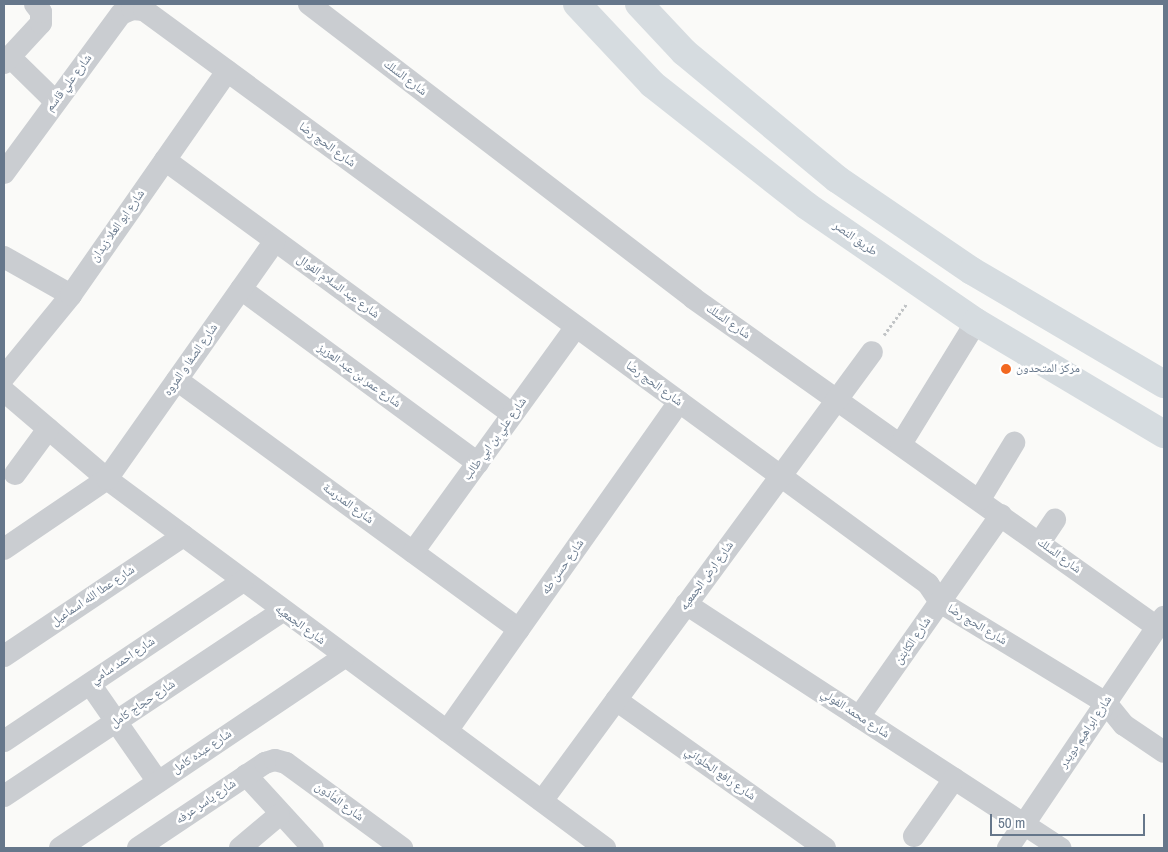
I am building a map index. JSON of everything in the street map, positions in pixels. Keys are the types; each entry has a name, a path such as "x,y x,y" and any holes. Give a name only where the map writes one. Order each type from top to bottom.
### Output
{"highway":[{"name":"طريق النصر","path":"577,4 652,84 807,206 976,322 1164,434"},
{"path":"639,4 684,52 837,179 972,271 1164,384"}],"street":[{"path":"35,4 41,12 40,23 7,60 55,101"},
{"name":"شارع السلك","path":"309,4 693,298 838,398 1001,515 1161,622"},
{"name":"شارع الحج رضا","path":"139,8 928,584 940,602 1106,704 1124,725 1164,752"},
{"name":"شارع علي قاسم","path":"4,173 55,101 121,14 139,8"},
{"name":"شارع ابو العلا زيدان","path":"4,377 71,295 227,71"},
{"name":"شارع عبد السلام الفوال","path":"164,160 512,414"},
{"name":"شارع الصفا و المروه","path":"107,479 275,241"},
{"path":"4,257 71,295"},
{"name":"شارع عمر بن عبد العزيز","path":"241,289 478,463"},
{"path":"901,444 976,322"},
{"name":"شارع علي بن ابي طالب","path":"413,552 576,327"},
{"name":"شارع ارض الجمعيه","path":"542,801 877,344"},
{"name":"شارع المدرسة","path":"177,380 519,629"},
{"name":"شارع الجمعيه","path":"4,391 107,479 282,611 604,848"},
{"name":"شارع حسن طه","path":"447,731 679,402"},
{"path":"15,474 48,429"},
{"path":"980,499 1014,443"},
{"path":"4,549 107,479"},
{"name":"شارع الكابتن","path":"859,717 1001,515"},
{"path":"1040,542 1055,520"},
{"name":"شارع عطا الله اسماعيل","path":"4,656 183,536"},
{"name":"شارع احمد سامي","path":"4,741 243,581"},
{"name":"شارع محمد الفولي","path":"686,604 1061,848"},
{"name":"شارع حجاج كامل","path":"4,796 282,611"},
{"name":"شارع ابراهيم دويدر","path":"1008,848 1161,622"},
{"name":"شارع عبده كامل","path":"60,848 344,657"},
{"path":"90,684 158,782"},
{"name":"شارع رافع الحلواني","path":"616,700 825,848"},
{"name":"شارع ياسر عرفه","path":"138,848 246,775 275,760"},
{"name":"شارع المأذون","path":"275,760 286,763 402,848"},
{"path":"246,775 279,815 313,848"},
{"path":"914,836 954,779"},
{"path":"240,848 279,815"}],"path":[{"path":"877,344 921,285"}],"place":[{"name":"مركز المتحدون","path":"1006,369"}]}
